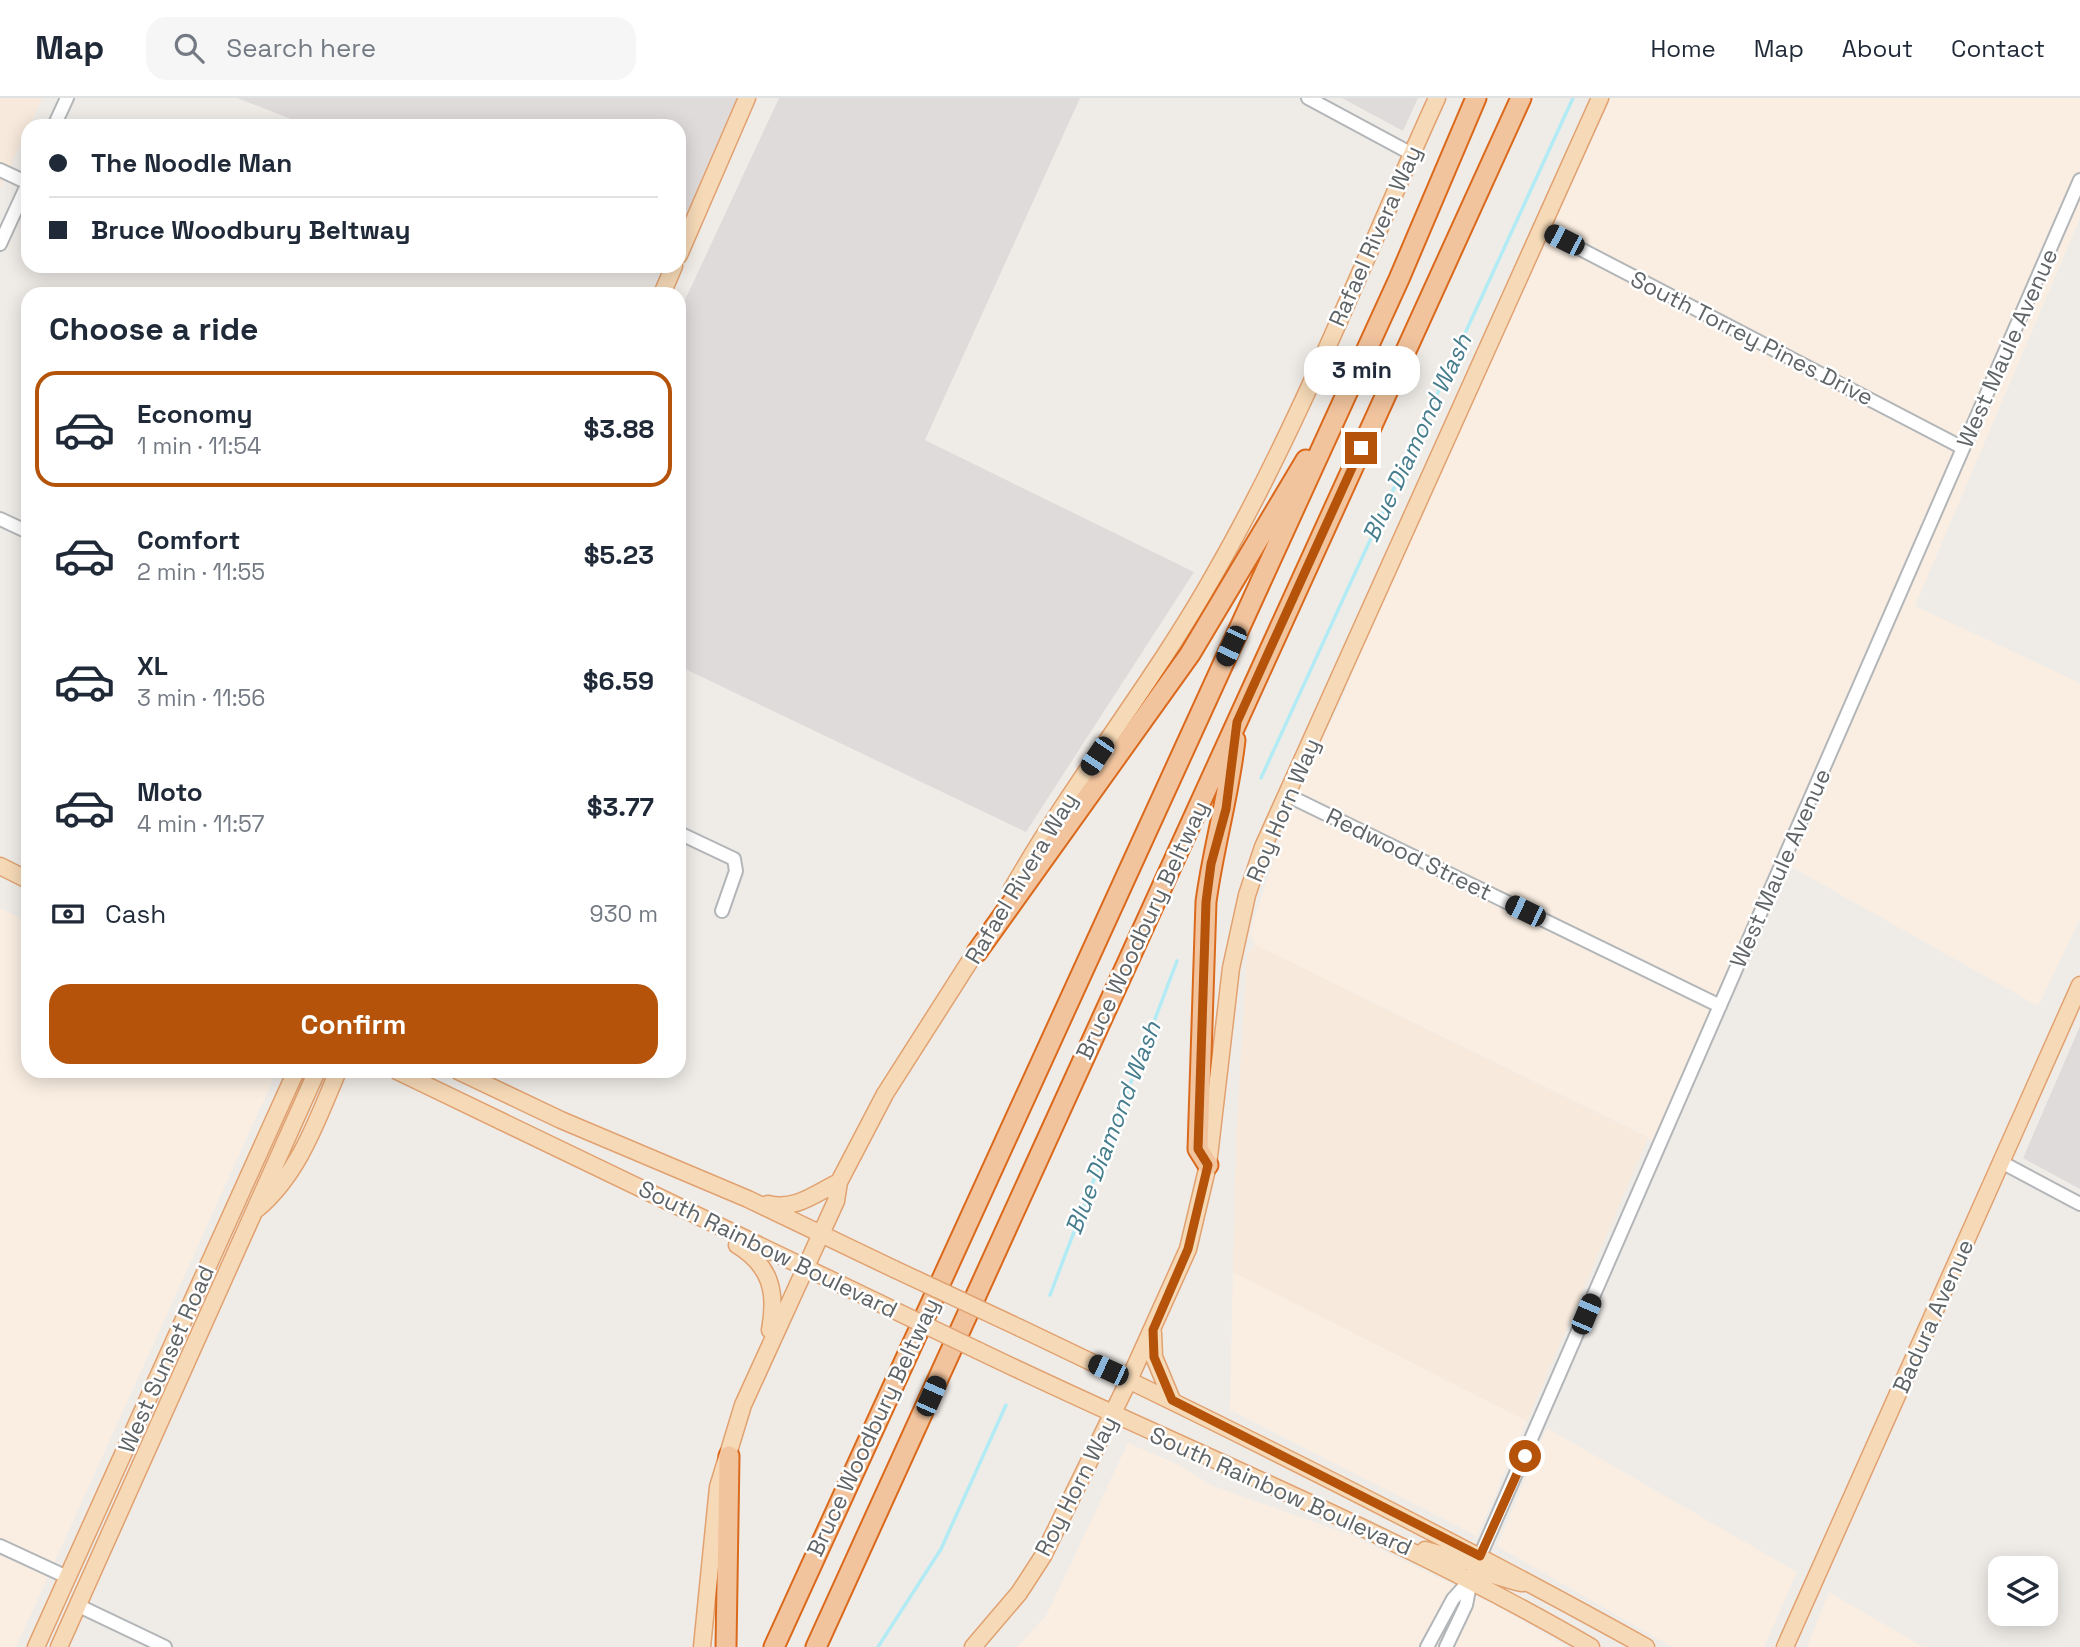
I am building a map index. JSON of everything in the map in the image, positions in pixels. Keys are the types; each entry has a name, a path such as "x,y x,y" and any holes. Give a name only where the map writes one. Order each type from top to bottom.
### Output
{"highway":[{"name":"Bruce Woodbury Beltway","path":"774,1647 1399,279 1476,98"},
{"name":"Bruce Woodbury Beltway","path":"816,1647 1521,98"},
{"path":"977,952 1190,654 1240,574 1301,465 1328,435"},
{"path":"1208,1165 1198,1149 1206,902 1211,864 1226,809 1237,722"},
{"path":"726,1647 729,1456"}],"main road":[{"path":"686,239 747,98"},
{"name":"Rafael Rivera Way","path":"702,1647 718,1487 743,1405 836,1201 839,1182 885,1094 977,952 1041,840 1177,635 1242,525 1276,456 1437,98"},
{"name":"Roy Horn Way","path":"973,1647 1019,1593 1043,1556 1153,1330 1188,1249 1208,1165 1231,968 1247,895 1263,847 1600,98"},
{"path":"0,866 21,876"},
{"name":"Badura Avenue","path":"1785,1647 2003,1163 2080,985"},
{"name":"West Sunset Road","path":"36,1647 293,1078"},
{"name":"West Sunset Road","path":"59,1647 314,1078"},
{"path":"236,1204 253,1213 278,1192 303,1150 335,1078"},
{"name":"South Rainbow Boulevard","path":"412,1078 805,1269 1113,1414 1405,1546 1471,1579 1591,1647"},
{"name":"South Rainbow Boulevard","path":"473,1078 599,1137 748,1199 1172,1400 1480,1556 1646,1647"},
{"path":"748,1199 784,1206 808,1200 839,1182"},
{"path":"636,1186 672,1213 732,1242 757,1259 774,1292 773,1316 765,1356"},
{"path":"1153,1330 1154,1357 1172,1400"},
{"path":"158,1377 176,1385"},
{"path":"1405,1546 1471,1562 1480,1556"},
{"path":"1471,1579 1474,1573 1482,1571 1498,1579 1534,1586"}],"street":[{"path":"57,119 67,98"},
{"path":"1308,98 1412,154"},
{"path":"0,170 21,180"},
{"name":"West Maule Avenue","path":"1480,1556 2080,180"},
{"path":"0,244 21,198"},
{"name":"South Torrey Pines Drive","path":"1540,228 1964,447"},
{"path":"0,519 21,529"},
{"name":"Redwood Street","path":"1287,795 1720,1006"},
{"path":"686,836 734,859 736,871 722,911"},
{"path":"2003,1163 2080,1204"},
{"path":"0,1546 67,1577"},
{"path":"1427,1647 1453,1599 1471,1579"},
{"path":"1446,1647 1466,1605 1471,1579"},
{"path":"77,1605 164,1647"}],"shaded area":[{"path":"237,98 747,98 686,239 686,119 291,119"},
{"path":"779,98 1080,98 925,440 1194,572 1026,832 686,669 686,298"},
{"path":"1342,98 1418,98 1403,131"},
{"path":"1611,98 2080,98 2080,218 1915,606 2080,683 2080,919 2038,1006 1790,866 1662,1148 1642,1134 1255,945 1250,932 1298,783 1341,703 1357,658"},
{"path":"0,908 21,918 21,1078 274,1078 16,1647 0,1647"},
{"path":"2080,1026 2080,1189 2023,1158"},
{"path":"1233,1272 1527,1421 1477,1536 1230,1410"},
{"path":"1547,1428 1797,1572 1764,1647 1672,1647 1497,1546"},
{"path":"1128,1443 1179,1465 1213,1486 1353,1536 1495,1605 1568,1647 1017,1647 1046,1616"},
{"path":"1829,1592 1923,1647 1807,1647"}],"sand":[{"path":"0,98 42,98 32,119 21,119 21,144 0,189"},
{"path":"1255,945 1648,1138 1527,1421 1233,1272 1236,1136 1247,955"}],"waterway":[{"name":"Blue Diamond Wash","path":"1261,778 1573,98"},
{"name":"Blue Diamond Wash","path":"1050,1295 1177,961"},
{"name":"Blue Diamond Wash","path":"878,1647 941,1549 1006,1405"}],"route":[{"path":"1361,448 1237,722 1226,809 1211,864 1206,902 1198,1149 1208,1165 1188,1249 1153,1330 1154,1357 1172,1400 1480,1556 1525,1456"}]}
